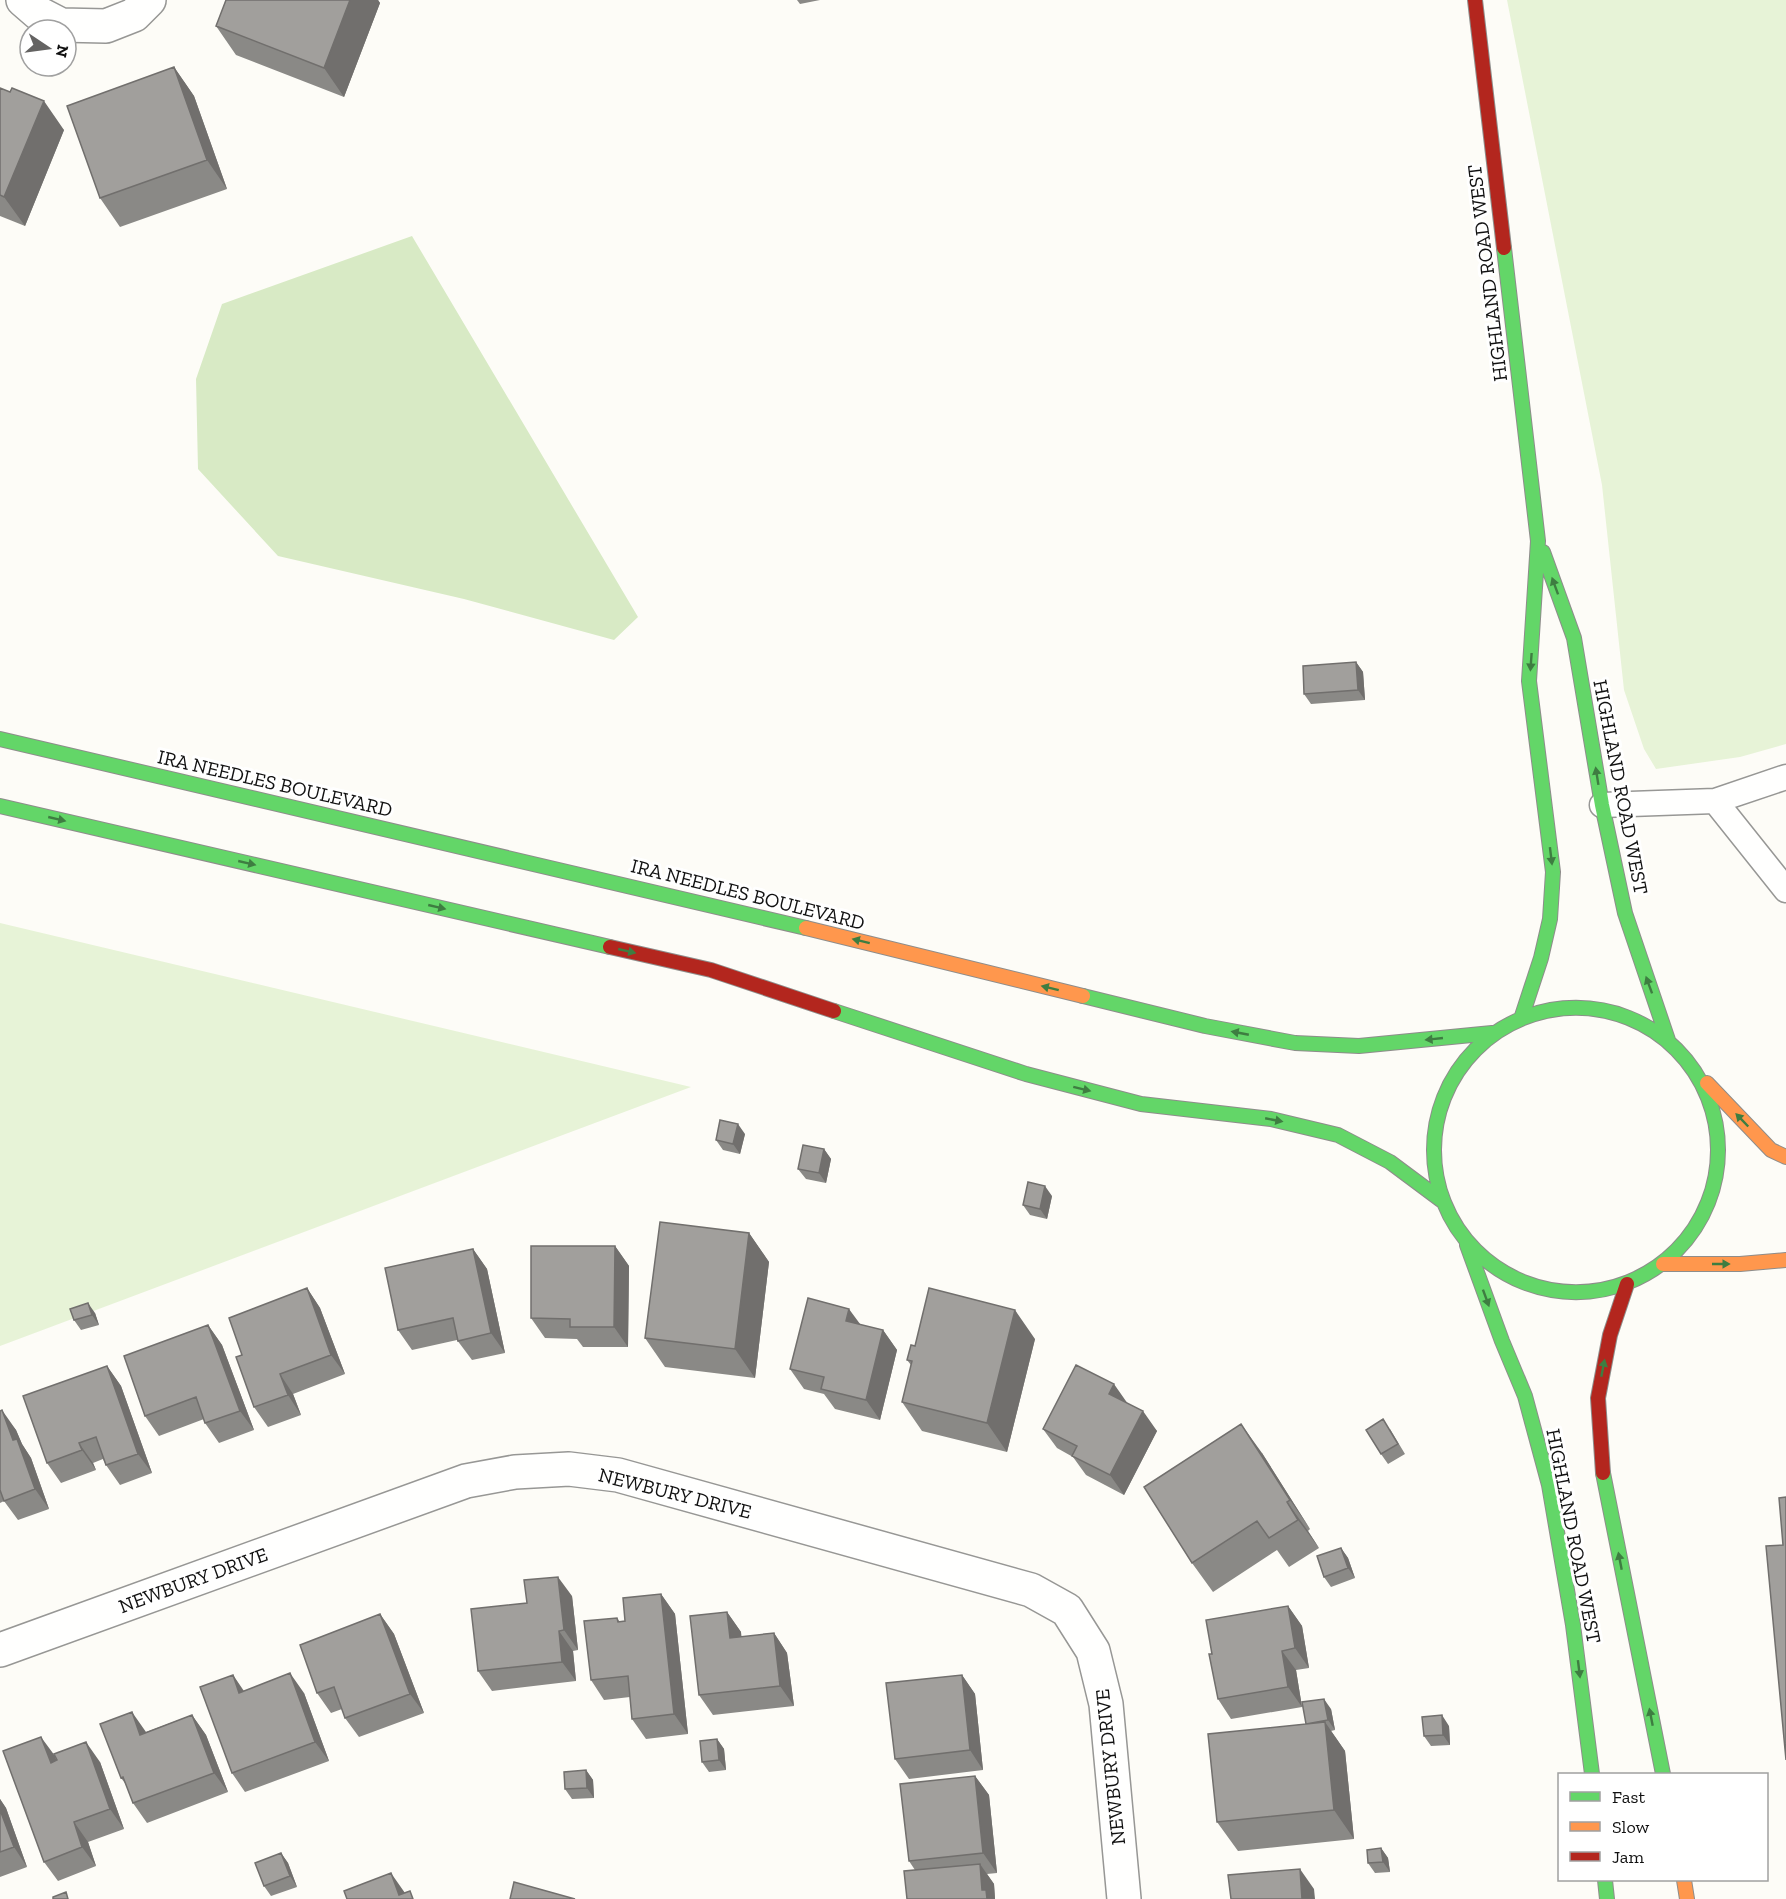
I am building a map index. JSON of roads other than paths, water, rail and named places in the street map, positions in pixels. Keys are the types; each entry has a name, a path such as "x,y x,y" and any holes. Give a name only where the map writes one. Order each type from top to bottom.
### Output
{"main road":[{"name":"HIGHLAND ROAD WEST","path":"1475,0 1539,541 1529,681 1553,872 1550,919 1541,958 1522,1016"},
{"name":"HIGHLAND ROAD WEST","path":"1539,541 1574,638 1602,805 1625,913 1668,1040"},
{"name":"IRA NEEDLES BOULEVARD","path":"0,740 745,913 1205,1026 1295,1043 1359,1046 1492,1033"},
{"path":"0,806 711,970 1026,1074 1141,1104 1271,1119 1338,1135 1390,1162 1441,1200"},
{"path":"1698,1075 1717,1124 1717,1177 1698,1226 1663,1264 1627,1284 1584,1294 1540,1290 1499,1272 1466,1244 1441,1200 1433,1138 1450,1079 1492,1033 1522,1016 1573,1006 1624,1014 1668,1040 1698,1075 1771,1150 1786,1157"},
{"name":"HIGHLAND ROAD WEST","path":"1466,1244 1525,1396 1549,1485 1573,1625 1592,1773"},
{"path":"1663,1264 1740,1264 1786,1260"},
{"name":"HIGHLAND ROAD WEST","path":"1627,1284 1610,1335 1598,1398 1602,1473 1663,1773"},
{"path":"1605,1881 1607,1899"},
{"path":"1684,1881 1687,1899"}],"street":[{"path":"23,0 38,13 62,25 106,26 134,15 149,0"},
{"name":"NEWBURY DRIVE","path":"0,1650 466,1480 515,1472 569,1469 618,1475 1031,1590 1067,1610 1094,1651 1106,1704 1124,1899"}],"lane":[{"path":"1602,805 1715,801 1786,777"},
{"path":"1715,801 1786,890"}]}
